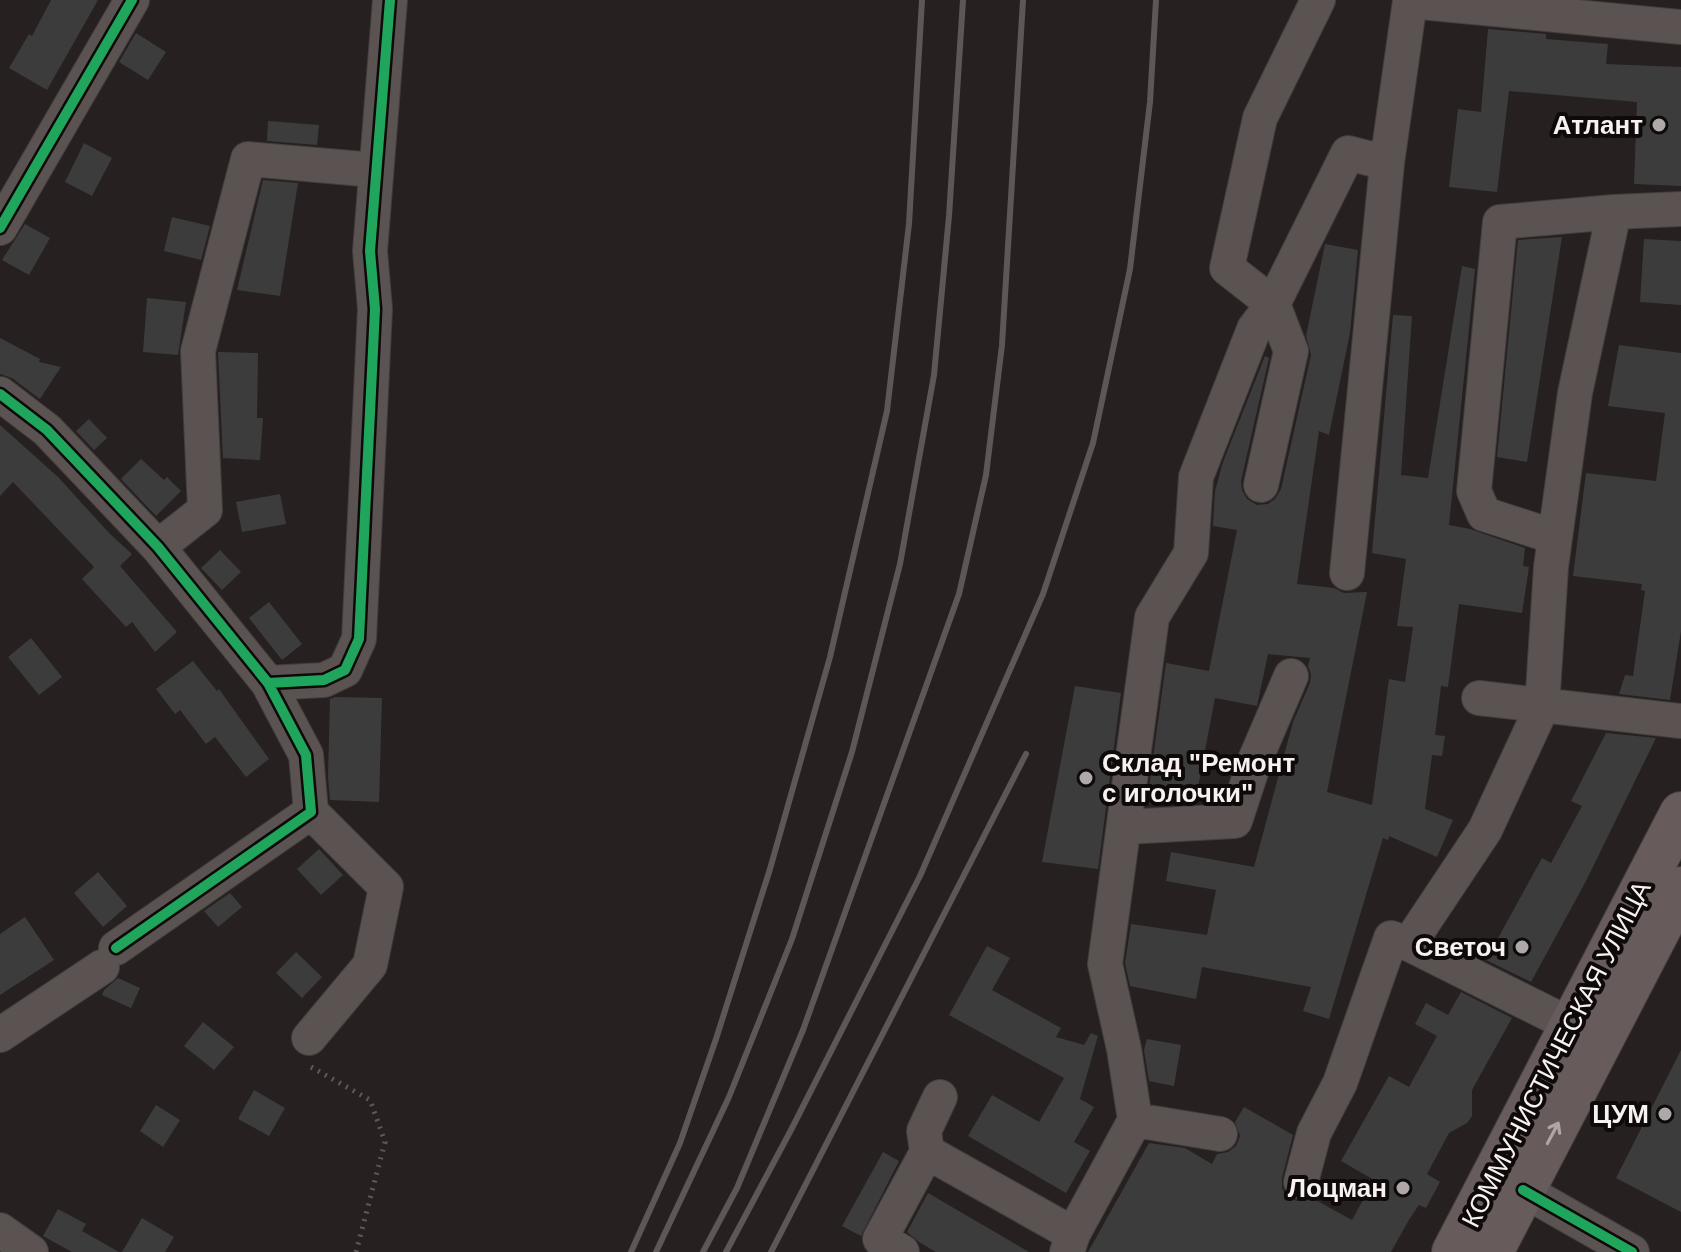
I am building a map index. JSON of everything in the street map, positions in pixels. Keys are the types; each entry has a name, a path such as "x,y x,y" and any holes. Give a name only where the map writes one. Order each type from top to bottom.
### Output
{"main road":[{"name":"КОММУНИСТИЧЕСКАЯ УЛИЦА","path":"1453,1252 1681,813"},
{"name":"КОММУНИСТИЧЕСКАЯ УЛИЦА","path":"1492,1252 1681,888"}],"street":[{"path":"0,228 132,0"},
{"path":"268,683 324,680 345,670 359,639 375,309 370,251 374,170 390,0"},
{"path":"1261,485 1291,351 1273,304 1227,268 1260,118 1318,0"},
{"path":"1347,573 1387,163 1410,1 1681,27"},
{"path":"927,1152 1070,1243 1135,1120 1124,1049 1105,964 1152,617 1191,553 1196,477 1254,329 1273,304 1348,153 1387,163"},
{"path":"158,547 205,510 198,351 248,159 374,170"},
{"path":"1555,537 1484,514 1474,491 1500,222 1681,209"},
{"path":"1409,944 1485,830 1542,707 1555,537 1575,393 1614,212"},
{"path":"0,394 47,430 158,547 268,683 306,755 311,812 386,887 370,965 309,1052"},
{"path":"1125,827 1235,821 1255,760 1291,676"},
{"path":"1479,698 1681,721"},
{"path":"0,1035 311,812"},
{"path":"1301,1182 1314,1133 1340,1083 1391,938 1409,944 1571,1025"},
{"path":"902,1252 880,1239 927,1152 924,1131 940,1097"},
{"path":"1135,1120 1220,1134"},
{"path":"1523,1190 1632,1252"},
{"path":"0,1230 31,1252"}],"path":[{"path":"309,1052 370,1100 385,1142 356,1252"}],"building":[{"path":"51,0 98,0 47,90 9,68 29,34 32,36"},
{"path":"1488,29 1546,34 1546,39 1608,44 1606,64 1681,67 1681,186 1634,184 1637,102 1509,91 1497,192 1449,187 1458,109 1481,112"},
{"path":"136,33 166,52 148,80 119,62"},
{"path":"268,121 319,125 317,145 267,141"},
{"path":"84,143 112,158 92,196 65,182"},
{"path":"263,180 298,183 280,296 237,290"},
{"path":"172,217 210,226 201,260 164,251"},
{"path":"25,224 50,238 29,275 2,260"},
{"path":"1562,237 1527,462 1497,457 1518,240"},
{"path":"1644,239 1681,241 1681,305 1640,302"},
{"path":"1325,244 1358,250 1350,333 1329,435 1319,431 1297,584 1334,588 1344,593 1367,592 1327,792 1372,805 1389,679 1405,682 1413,627 1397,626 1406,559 1372,553 1393,315 1412,316 1401,475 1428,478 1462,266 1475,269 1449,525 1525,548 1523,566 1529,567 1522,613 1459,604 1448,687 1441,686 1435,735 1445,736 1442,756 1432,755 1425,809 1453,820 1437,857 1389,836 1388,840 1383,838 1329,1019 1303,1011 1311,987 1202,967 1196,999 1130,986 1125,963 1131,924 1207,935 1216,890 1166,881 1171,852 1254,867 1293,722 1310,683 1310,658 1268,654 1257,706 1215,698 1195,803 1147,803 1166,663 1209,671 1237,530 1213,526 1215,491 1223,462 1265,356 1269,358 1241,481 1242,490 1247,499 1257,505 1268,504 1281,489 1311,355 1306,336"},
{"path":"147,298 186,302 178,355 143,352"},
{"path":"0,338 40,359 39,362 61,367 40,399 12,378 0,374"},
{"path":"1619,345 1681,353 1681,631 1670,700 1619,694 1625,675 1633,676 1645,591 1641,590 1642,584 1573,576 1586,473 1656,481 1665,413 1608,406"},
{"path":"218,352 258,353 257,418 263,418 260,460 223,458"},
{"path":"89,419 107,438 94,450 76,431"},
{"path":"0,425 58,477 132,554 120,566 177,632 155,652 132,622 126,627 82,579 94,567 13,482 0,496"},
{"path":"141,459 181,491 156,516 121,479"},
{"path":"280,494 286,524 242,532 236,502"},
{"path":"220,550 241,572 222,590 201,568"},
{"path":"269,602 302,644 282,660 249,618"},
{"path":"31,638 62,677 39,695 8,657"},
{"path":"193,661 217,691 219,689 269,759 246,777 215,737 206,744 180,710 175,714 156,689"},
{"name":"Склад \"Ремонт с иголочки\"","path":"1075,686 1121,693 1098,869 1042,862"},
{"path":"382,698 379,802 330,800 330,699"},
{"path":"1606,733 1656,738 1586,881 1531,982 1486,960 1542,858 1551,863 1582,806 1571,801"},
{"path":"319,849 343,875 321,895 297,869"},
{"path":"98,872 127,906 103,927 74,893"},
{"path":"230,893 242,907 218,927 204,911"},
{"path":"25,917 54,960 0,995 0,934"},
{"path":"987,946 1010,958 992,990 1061,1028 1056,1037 1084,1045 1091,1033 1098,1036 1080,1099 1094,1107 1074,1142 1090,1151 1066,1193 968,1136 992,1095 1039,1122 1064,1078 949,1015"},
{"path":"296,952 322,977 302,998 276,973"},
{"path":"118,978 140,988 131,1008 102,995"},
{"path":"1461,992 1512,1018 1472,1090 1472,1116 1467,1123 1449,1133 1427,1174 1440,1182 1426,1208 1419,1205 1391,1252 1088,1252 1149,1143 1185,1148 1212,1164 1217,1154 1228,1152 1236,1146 1240,1136 1235,1122 1244,1107 1293,1135 1282,1178 1286,1196 1297,1201 1312,1198 1352,1220 1374,1180 1341,1161 1389,1076 1409,1087 1437,1036 1415,1024 1426,1003 1448,1015"},
{"path":"203,1022 234,1047 214,1070 184,1046"},
{"path":"1147,1039 1181,1045 1174,1086 1149,1081 1144,1050"},
{"name":"ЦУМ","path":"1681,1050 1681,1212 1616,1178"},
{"path":"254,1090 285,1108 269,1136 238,1119"},
{"path":"156,1105 180,1120 163,1147 140,1131"},
{"path":"883,1152 899,1161 861,1236 842,1226"},
{"path":"928,1193 1029,1252 936,1252 907,1232"},
{"path":"58,1209 86,1224 82,1231 119,1252 72,1252 43,1236"},
{"path":"142,1218 174,1237 165,1252 122,1252"}],"railway":[{"path":"631,1252 680,1143 716,1039 770,869 830,657 887,411 909,224 922,0"},
{"path":"656,1252 729,1097 792,939 852,752 900,564 934,375 949,216 963,0"},
{"path":"703,1252 737,1188 803,1030 959,594 986,475 1002,345 1023,0"},
{"path":"726,1252 920,876 1043,594 1093,443 1130,269 1150,102 1156,0"},
{"path":"771,1252 1026,754"}],"cycle path":[{"path":"0,228 132,0"},
{"path":"268,683 324,680 345,670 359,639 375,309 370,251 390,0"},
{"path":"0,394 47,430 158,547 268,683 306,755 311,812 116,948"},
{"path":"1523,1190 1632,1252"}],"place":[{"name":"Атлант","path":"1659,125"},
{"name":"Склад \"Ремонт с иголочки\"","path":"1086,778"},
{"name":"Светоч","path":"1522,947"},
{"name":"ЦУМ","path":"1665,1114"},
{"name":"Лоцман","path":"1403,1188"}]}
